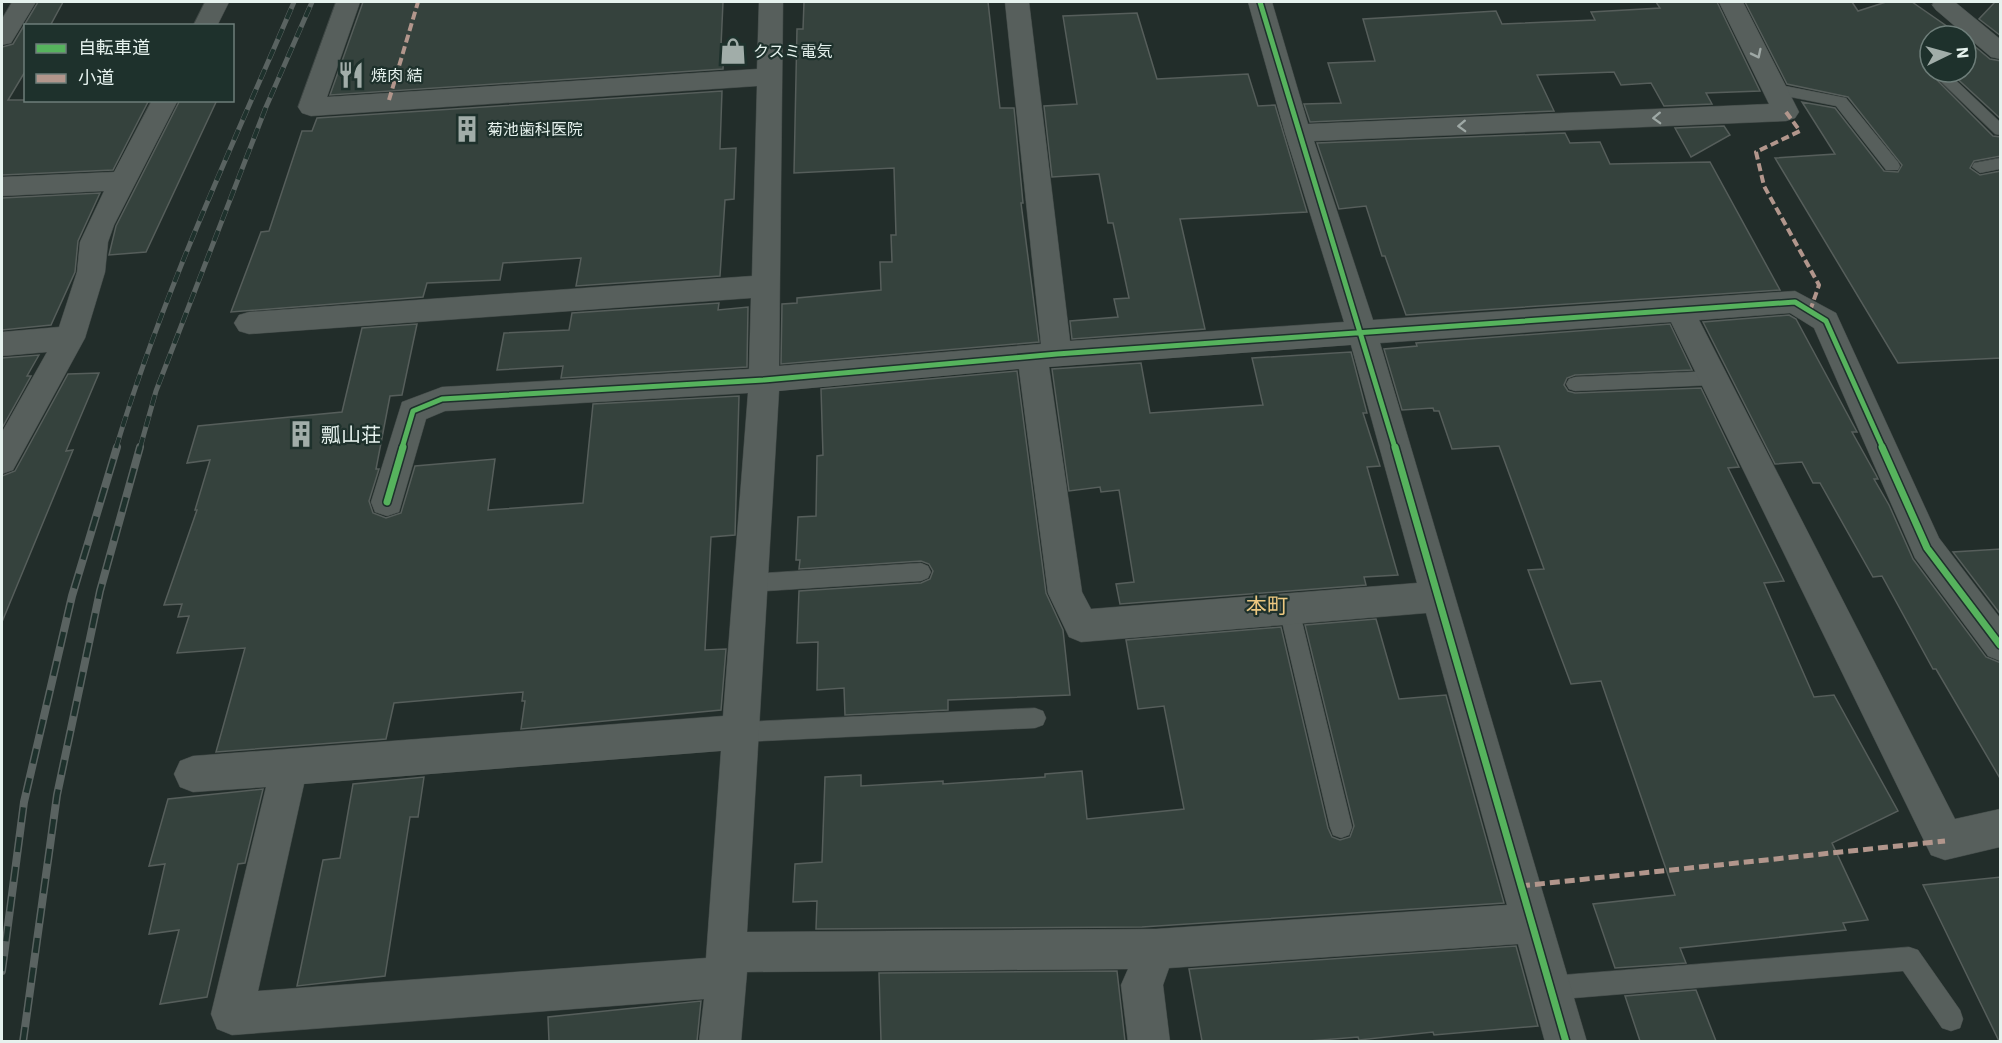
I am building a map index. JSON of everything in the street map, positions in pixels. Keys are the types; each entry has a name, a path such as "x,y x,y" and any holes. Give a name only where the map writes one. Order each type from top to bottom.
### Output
{"street":[{"path":"2,38 24,2"},
{"path":"205,24 217,2"},
{"path":"348,2 311,107 768,77"},
{"path":"720,1041 755,731 766,581 764,286 771,2"},
{"path":"1017,2 1065,593 1081,626 1437,597"},
{"path":"1260,2 1298,132 1362,332 1566,1041"},
{"path":"1298,132 1786,112 1731,2"},
{"path":"1940,3 2001,23"},
{"path":"1940,3 2001,51"},
{"path":"2,461 70,339 91,272 94,242 100,225 164,102"},
{"path":"2,186 122,181"},
{"path":"249,323 764,286"},
{"path":"387,501 413,411 442,399 764,380 1044,355 1795,302 1826,321 1927,548 2001,645"},
{"path":"1679,309 1945,841 2001,828"},
{"path":"2,344 70,339"},
{"path":"193,774 755,731"},
{"path":"289,767 232,1014 727,965 1156,949 1531,923"},
{"path":"1149,1041 1142,985 1156,949"}],"lane":[{"path":"1951,84 2001,130"},
{"path":"1774,89 1841,102 1892,166"},
{"path":"1980,168 2001,164"},
{"path":"1575,384 1714,378"},
{"path":"766,581 921,572"},
{"path":"1289,609 1341,827"},
{"path":"755,731 1035,718"},
{"path":"1550,988 1909,959 1951,1019"}],"building":[{"path":"38,2 63,2 51,24 25,24"},
{"path":"363,2 723,2 721,46 724,46 723,69 330,95"},
{"path":"804,2 988,2 1000,108 1014,108 1023,203 1021,203 1039,342 781,364 782,304 797,303 797,298 881,290 880,262 892,262 891,235 896,235 894,168 794,173 797,29 803,29"},
{"path":"1656,2 1717,2 1760,91 1706,93 1712,104 1664,106 1651,83 1621,85 1614,72 1537,75 1554,111 1310,122 1304,104 1341,103 1328,63 1375,61 1363,19 1496,11 1502,24 1595,20 1591,12 1660,8"},
{"path":"1745,2 1852,2 1858,11 1886,2 1912,2 1944,24 1918,24 1918,84 1941,84 1993,136 2001,137 2001,156 1974,161 1970,168 1980,175 2001,171 2001,358 1898,363 1775,158 1835,154 1802,102 1835,108 1884,171 1898,172 1902,165 1848,97 1787,84"},
{"path":"1995,2 2001,2 2001,36 1979,19"},
{"path":"1137,13 1157,79 1248,74 1258,106 1275,105 1307,212 1180,219 1205,329 1072,339 1070,321 1118,317 1114,299 1129,298 1113,223 1108,223 1099,174 1052,177 1044,106 1077,104 1063,16"},
{"path":"24,26 24,73 8,100 148,102 113,170 2,175 2,47 13,44"},
{"path":"1978,49 1990,59 2001,61 2001,119 1963,84 1978,84"},
{"path":"722,91 720,149 736,148 734,199 725,200 720,276 576,286 581,258 503,263 500,280 427,283 423,297 231,312 261,232 269,231 302,131 312,131 317,118"},
{"path":"179,102 216,102 146,252 109,255 116,226"},
{"path":"1724,126 1730,135 1691,157 1675,128"},
{"path":"1565,133 1570,143 1600,142 1610,164 1710,162 1780,290 1406,315 1385,256 1382,256 1366,206 1339,209 1317,143"},
{"path":"100,193 78,241 75,272 51,325 2,330 2,198"},
{"path":"719,303 718,310 748,307 747,367 561,378 563,366 497,370 504,333 569,330 572,313"},
{"path":"1789,315 1796,319 1857,432 1852,432 1878,479 1874,479 1889,505 1913,559 1986,657 2001,663 2001,780 1936,669 1933,669 1882,576 1873,577 1820,483 1813,483 1802,462 1775,464 1703,322"},
{"path":"417,324 402,395 390,396 376,469 379,469 369,501 373,513 386,518 401,513 415,466 495,459 488,510 583,503 593,404 739,396 735,535 711,537 705,650 726,649 721,710 521,729 525,701 522,701 523,692 394,703 386,739 216,752 245,648 177,653 189,616 178,617 182,604 164,605 197,510 195,510 210,460 187,463 198,426 342,412 362,328"},
{"path":"1670,324 1692,370 1575,375 1567,378 1564,385 1568,391 1575,393 1701,388 1739,467 1728,468 1784,581 1764,583 1814,697 1834,695 1898,811 1832,843 1868,920 1843,923 1846,930 1680,948 1686,963 1615,968 1593,904 1675,895 1601,681 1571,684 1528,570 1544,569 1499,446 1452,449 1439,411 1434,411 1433,408 1402,410 1384,349 1417,346 1416,343"},
{"path":"1351,352 1367,413 1363,413 1380,466 1367,467 1398,575 1364,577 1366,585 1120,604 1116,584 1134,582 1119,490 1101,492 1100,487 1069,491 1052,369 1141,363 1150,413 1263,405 1252,358"},
{"path":"39,355 27,376 31,376 2,428 2,358"},
{"path":"1017,371 1046,593 1063,630 1070,695 948,700 948,710 845,715 844,688 817,690 818,642 797,643 799,591 921,583 930,579 933,571 929,564 921,561 799,569 800,560 796,560 798,517 816,516 817,456 823,455 821,389"},
{"path":"99,373 66,451 73,450 2,622 2,476 15,471 68,374"},
{"path":"2001,549 2001,615 1953,552"},
{"path":"1376,619 1399,699 1446,695 1504,903 1142,927 816,929 817,901 793,902 795,864 822,862 825,777 861,775 861,786 943,781 943,784 1045,777 1045,774 1082,771 1087,819 1184,809 1164,706 1138,709 1126,640 1281,627 1328,828 1332,837 1340,840 1350,837 1354,826 1305,625"},
{"path":"424,777 418,817 410,817 385,976 297,986 323,860 340,858 353,784"},
{"path":"263,789 245,863 238,864 207,997 160,1004 179,930 149,934 165,864 149,866 168,799"},
{"path":"2001,877 2001,1041 1999,1041 1923,885"},
{"path":"1516,946 1538,1026 1434,1035 1433,1032 1359,1040 1358,1037 1309,1041 1202,1041 1189,969"},
{"path":"1117,971 1125,1041 881,1041 879,973"},
{"path":"1696,990 1716,1041 1640,1041 1625,996"},
{"path":"701,1001 697,1041 549,1041 548,1017"}],"railway":[{"path":"116,448 154,334 176,278 294,2"},
{"path":"140,448 156,391 266,107 312,2"},
{"path":"2,971 24,802 72,596 117,447"},
{"path":"23,1042 57,795 100,591 140,447"}],"marked path":[{"path":"389,100 418,2"},
{"path":"1786,112 1800,131 1756,152 1764,186 1819,285 1810,311"},
{"path":"1520,886 1945,841"}],"cycle path":[{"path":"1260,2 1298,133 1362,332 1566,1042"},
{"path":"387,502 413,411 442,399 764,380 1057,354 1795,302 1826,321 1927,548 2000,645"}],"place":[{"name":"クスミ電気","path":"733,51"},
{"name":"焼肉 結","path":"351,75"},
{"name":"菊池歯科医院","path":"467,129"},
{"name":"瓢山荘","path":"301,434"}],"district":[{"name":"本町","path":"1267,605"}]}
